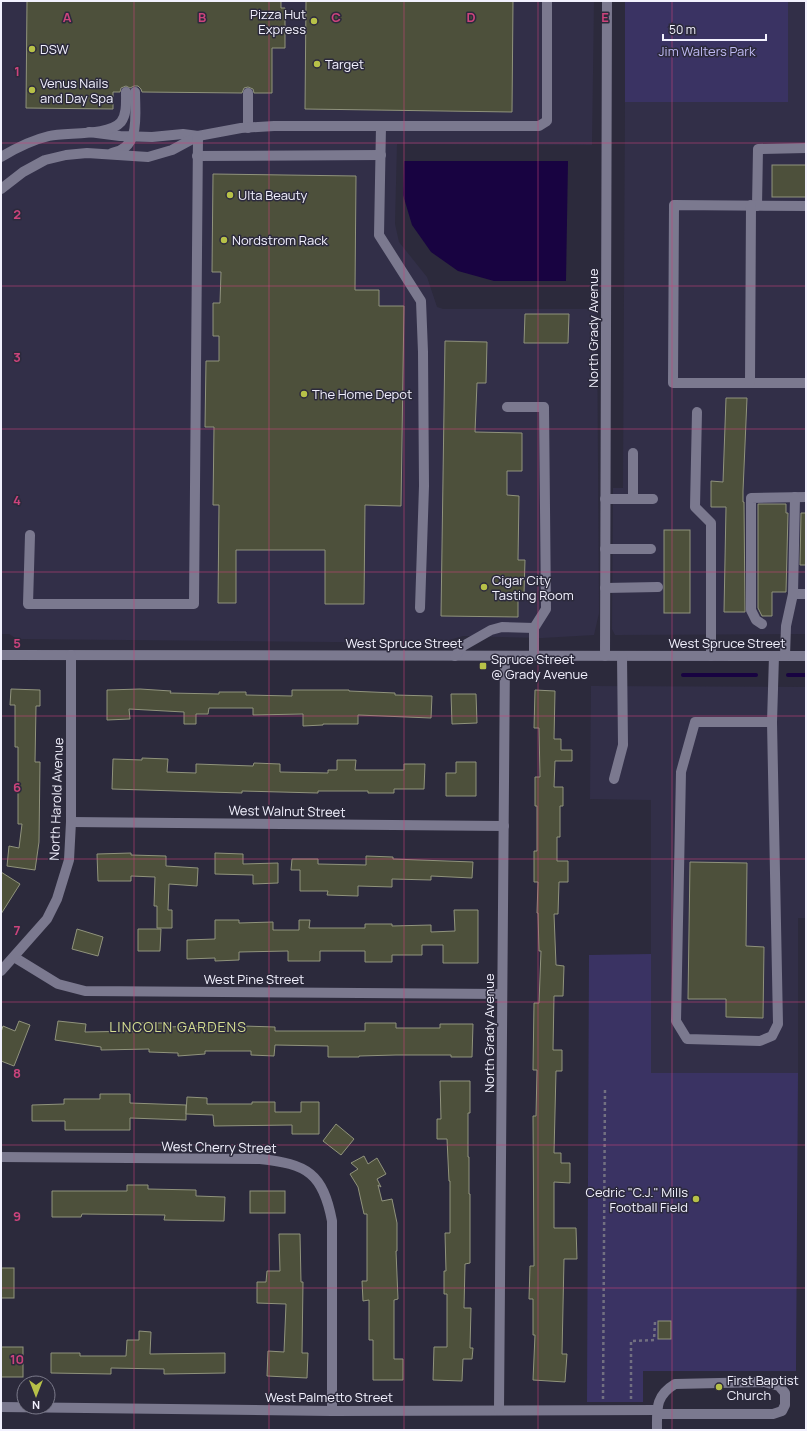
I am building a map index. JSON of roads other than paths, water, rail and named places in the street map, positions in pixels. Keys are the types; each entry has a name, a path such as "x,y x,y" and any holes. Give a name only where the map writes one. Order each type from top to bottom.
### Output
{"street":[{"path":"89,132 109,135 158,137 183,134 198,136 248,128 280,126 539,126 547,121 547,1"},
{"name":"North Grady Avenue","path":"605,656 607,1"},
{"path":"1,157 37,139 65,133 89,132 110,128 121,122 131,92 133,136 124,149 110,154"},
{"path":"248,93 248,128"},
{"path":"381,126 378,235 420,301 423,352 424,486 420,608"},
{"path":"1,189 23,172 45,160 66,155 87,153 148,157 172,150 198,136"},
{"path":"30,535 28,604 194,604 198,136"},
{"path":"750,383 754,206 758,149 806,148"},
{"path":"197,156 381,155"},
{"path":"806,206 674,205 672,383 806,383"},
{"path":"507,407 544,407 546,609 534,628 534,656"},
{"path":"697,412 695,507 711,523 711,656"},
{"path":"633,453 633,499"},
{"path":"785,656 786,626 794,594 795,497"},
{"path":"762,624 756,620 751,610 752,498 806,497"},
{"path":"605,499 653,499"},
{"path":"605,549 651,549"},
{"path":"605,588 658,587"},
{"path":"794,594 806,594"},
{"path":"455,656 463,646 491,630 502,627 534,628"},
{"name":"West Spruce Street","path":"1,655 806,656"},
{"name":"North Harold Avenue","path":"1,971 47,919 57,899 69,860 71,822 71,655"},
{"name":"North Grady Avenue","path":"499,1410 505,656"},
{"path":"614,779 623,745 622,656"},
{"path":"772,722 695,722 681,772 676,1022 687,1039 760,1041 772,1036 778,1024 772,722 774,656"},
{"name":"West Walnut Street","path":"71,822 504,826"},
{"name":"West Pine Street","path":"14,957 58,984 85,991 502,994"},
{"name":"West Cherry Street","path":"1,1157 260,1159 283,1161 303,1168 323,1188 329,1203 332,1221 332,1411"},
{"name":"West Palmetto Street","path":"1,1407 332,1411 631,1410 657,1412 773,1414 782,1411 785,1405 785,1393 779,1386 764,1382 675,1384 667,1388 662,1395 657,1405 657,1412"},
{"path":"657,1412 657,1430"}],"waterway":[{"path":"683,675 756,675"},
{"path":"788,675 806,675"}],"place":[{"name":"Pizza Hut Express","path":"314,21"},
{"name":"DSW","path":"32,49"},
{"name":"Target","path":"317,64"},
{"name":"Venus Nails and Day Spa","path":"32,90"},
{"name":"Ulta Beauty","path":"230,195"},
{"name":"Nordstrom Rack","path":"224,240"},
{"name":"The Home Depot","path":"304,394"},
{"name":"Cigar City Tasting Room","path":"484,587"},
{"name":"Spruce Street @ Grady Avenue","path":"483,666"},
{"name":"Cedric \"C.J.\" Mills Football Field","path":"696,1199"},
{"name":"First Baptist Church","path":"719,1387"}],"district":[{"name":"LINCOLN GARDENS","path":"178,1026"}],"park label":[{"name":"Jim Walters Park","path":"707,51"}]}
